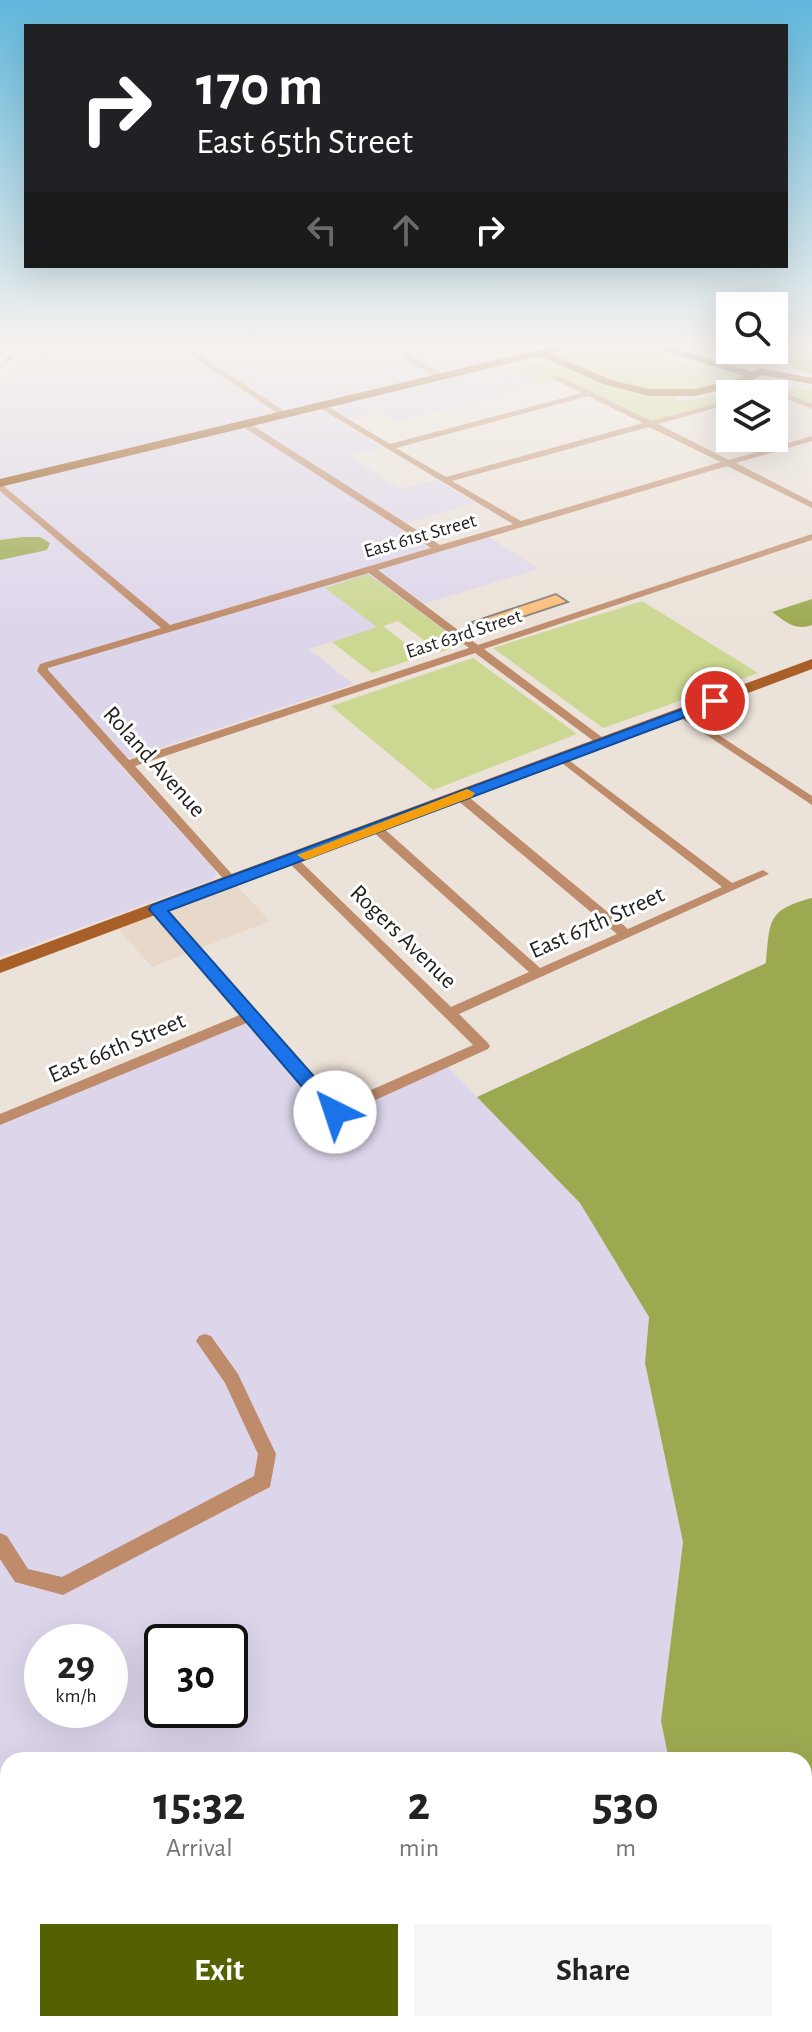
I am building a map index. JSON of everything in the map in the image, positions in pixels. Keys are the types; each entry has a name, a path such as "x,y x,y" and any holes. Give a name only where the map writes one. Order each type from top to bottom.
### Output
{"main road":[{"path":"0,485 193,438"}],"street":[{"path":"266,438 439,549"},
{"path":"374,438 521,525"},
{"path":"389,447 423,438"},
{"path":"445,480 599,438"},
{"path":"679,438 812,505"},
{"name":"East 61st Street","path":"42,671 47,664 812,438"},
{"path":"0,485 168,629"},
{"name":"East 63rd Street","path":"127,765 812,537"},
{"path":"370,569 603,743"},
{"path":"0,967 812,664"},
{"name":"Roland Avenue","path":"42,671 232,881"},
{"path":"682,714 812,801"},
{"path":"562,758 731,888"},
{"path":"460,796 626,934"},
{"path":"376,828 538,973"},
{"name":"Rogers Avenue","path":"250,1016 335,1112 483,1046 292,860"},
{"name":"East 67th Street","path":"449,1013 763,874"},
{"path":"158,909 250,1016"},
{"name":"East 66th Street","path":"0,1120 250,1016"},
{"path":"0,1542 22,1576 63,1586 263,1481 267,1454 232,1379 205,1341"}],"shaded area":[{"path":"0,438 367,438 382,447 349,456 401,489 437,480 475,503 396,526 437,553 489,537 539,569 416,606 423,613 309,649 353,684 117,762 214,869 216,875 212,880 0,957"},
{"path":"232,881 270,921 152,967 115,925"},
{"path":"250,1016 335,1112 444,1063 580,1203 649,1317 645,1363 683,1542 661,1721 667,1752 0,1752 0,1120"}],"green space":[{"path":"40,537 50,543 47,550 0,560 0,540"},
{"path":"368,574 464,644 440,652 398,621 383,626 422,656 372,673 332,642 377,627 325,588"},
{"path":"812,599 812,625 806,627 786,622 772,612"},
{"path":"642,601 758,673 603,728 493,648"},
{"path":"473,658 577,734 433,790 331,706"},
{"path":"812,898 812,1752 667,1752 661,1721 683,1542 645,1363 649,1317 580,1203 477,1097 766,963 770,927 774,919 786,907"}],"building":[{"path":"556,594 568,602 483,630 472,622"}],"slow traffic":[{"path":"305,855 467,793"}],"route":[{"path":"335,1112 158,909 715,701"}]}
